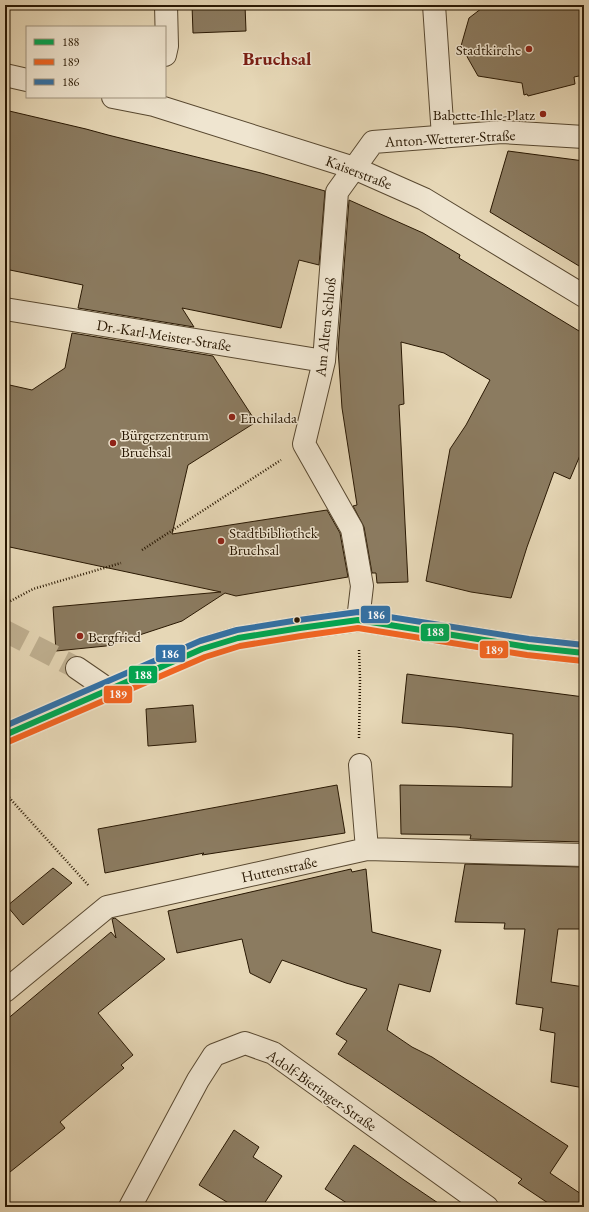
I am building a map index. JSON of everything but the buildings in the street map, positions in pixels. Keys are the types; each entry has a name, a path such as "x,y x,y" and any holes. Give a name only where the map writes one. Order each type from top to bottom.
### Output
{"main road":[{"path":"18,729 202,649 238,638 358,620 528,647 584,653"}],"street":[{"path":"166,5 166,50"},
{"path":"434,5 443,137"},
{"path":"5,75 26,80"},
{"name":"Kaiserstraße","path":"124,98 155,101 354,168 424,199 584,296"},
{"name":"Anton-Wetterer-Straße","path":"354,168 373,142 502,132 584,137"},
{"name":"Am Alten Schloß","path":"304,444 324,361 337,192 354,168"},
{"name":"Dr.-Karl-Meister-Straße","path":"5,309 324,361"},
{"path":"304,444 352,530 362,586 358,620"},
{"path":"77,668 109,690"},
{"path":"360,765 366,850"},
{"name":"Huttenstraße","path":"5,991 108,907 366,850 584,855"},
{"name":"Adolf-Bieringer-Straße","path":"130,1207 198,1080 214,1055 245,1042 273,1053 487,1207"}],"path":[{"path":"142,550 304,444"},
{"path":"5,604 32,589 121,564"},
{"path":"358,620 360,765"},
{"path":"5,793 108,907"}],"tunnel":[{"path":"5,631 77,668"}],"transit line":[{"name":"186","path":"5,726 200,641 237,630 299,620 358,612 529,639 584,645"},
{"name":"188","path":"5,735 202,649 238,638 300,628 358,620 528,647 584,653"},
{"name":"189","path":"8,742 205,657 240,646 301,636 358,628 527,655 583,661"}],"place":[{"name":"Stadtkirche","path":"529,49"},
{"name":"Babette-Ihle-Platz","path":"543,114"},
{"name":"Enchilada","path":"232,417"},
{"name":"Bürgerzentrum Bruchsal","path":"113,443"},
{"name":"Stadtbibliothek Bruchsal","path":"221,541"},
{"name":"Bergfried","path":"80,636"}],"district":[{"name":"Bruchsal","path":"277,58"}]}
